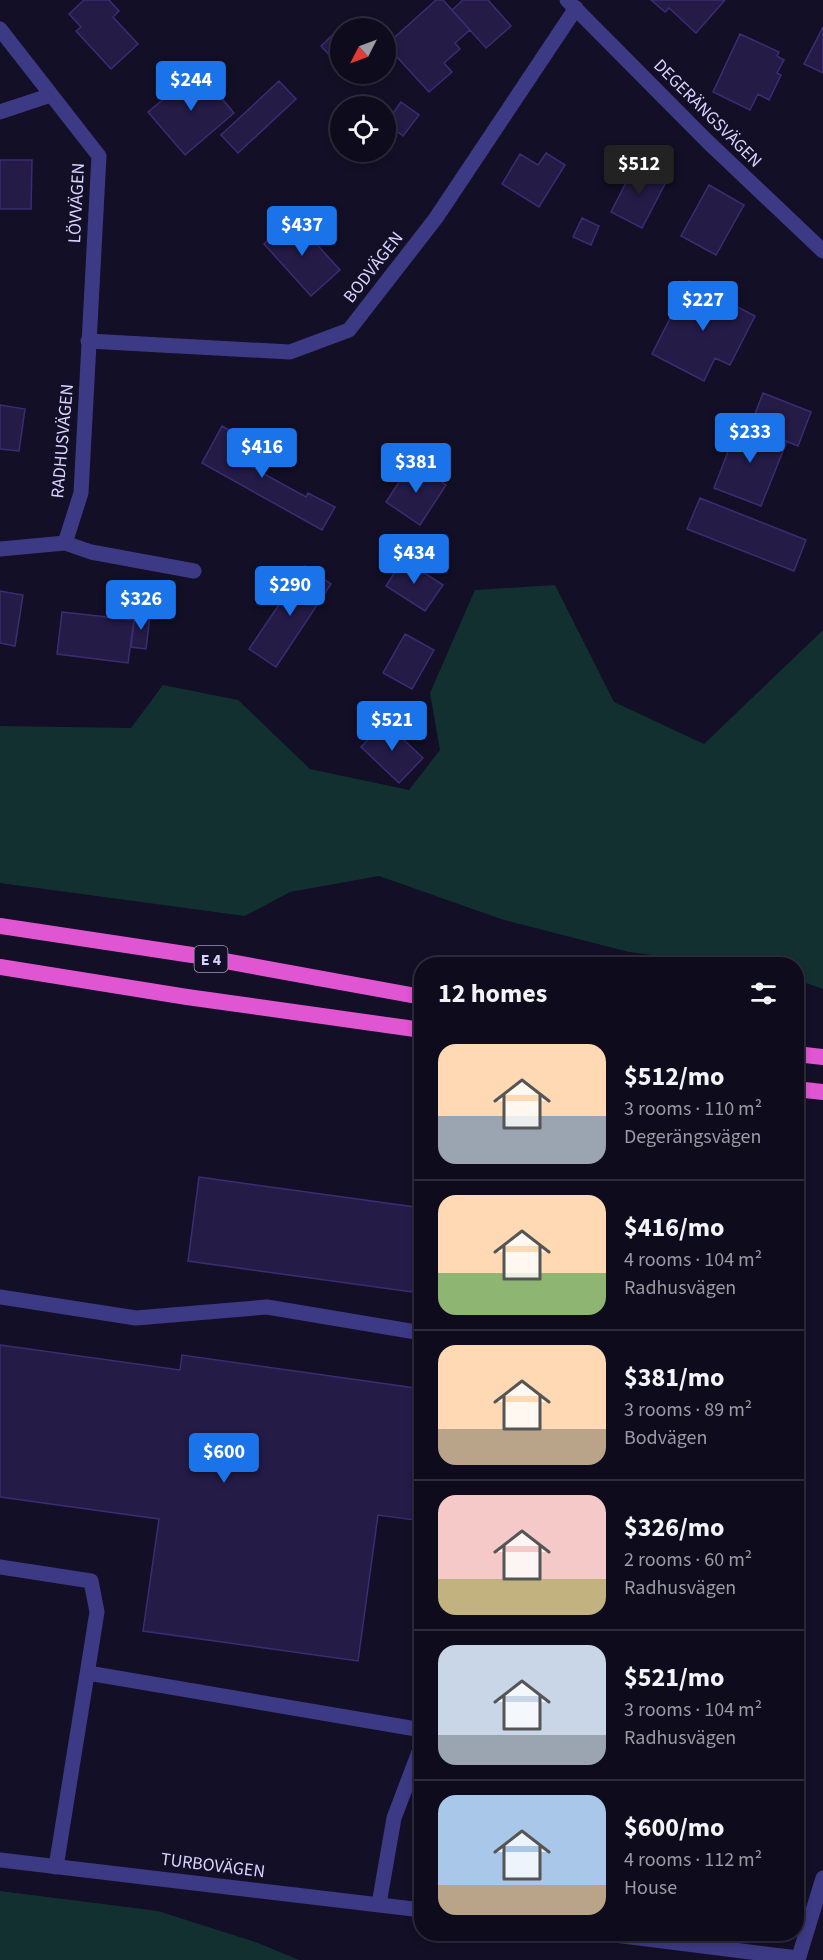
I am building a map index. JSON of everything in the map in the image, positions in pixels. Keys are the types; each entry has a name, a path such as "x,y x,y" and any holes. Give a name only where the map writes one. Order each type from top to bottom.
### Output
{"highway":[{"name":"E 4","path":"0,926 192,955 414,996"},
{"name":"E 4","path":"0,967 199,999 414,1029"},
{"path":"804,1055 823,1057"},
{"path":"804,1090 823,1092"}],"street":[{"name":"DEGERÄNGSVÄGEN","path":"572,4 708,142 823,251"},
{"name":"BODVÄGEN","path":"88,341 290,352 349,330 436,218 572,4"},
{"name":"LÖVVÄGEN","path":"0,29 99,156 88,341"},
{"path":"0,112 51,95"},
{"name":"RADHUSVÄGEN","path":"65,543 81,493 88,341"},
{"path":"0,549 65,543 91,552 194,571"},
{"path":"0,1298 136,1318 267,1307 414,1332"},
{"path":"0,1568 91,1581 97,1612 56,1867"},
{"path":"88,1673 414,1729"},
{"path":"379,1904 394,1818 414,1765"},
{"name":"TURBOVÄGEN","path":"0,1860 414,1909"},
{"path":"804,1940 823,1878"},
{"path":"660,1941 798,1959 804,1941"}],"green space":[{"path":"555,585 614,702 704,744 823,630 823,989 804,982 804,957 667,957 629,952 504,920 379,876 290,892 245,916 0,883 0,726 131,728 163,685 238,700 310,769 409,790 440,750 430,693 475,590"},
{"path":"0,1891 158,1911 258,1943 299,1960 0,1960"}],"building":[{"path":"84,0 109,0 119,11 113,17 138,44 111,69 76,31 81,27 69,14"},
{"path":"436,0 443,0 470,30 455,43 460,49 444,63 452,72 429,92 396,56 396,36"},
{"path":"463,0 488,0 511,26 486,48 452,10"},
{"path":"651,0 725,0 696,33 669,8 665,12"},
{"path":"823,27 823,73 804,64"},
{"path":"740,34 779,52 777,56 784,60 777,73 781,75 769,100 758,94 750,110 713,92"},
{"path":"330,37 330,56 321,46"},
{"path":"198,70 234,113 185,155 148,112"},
{"path":"279,81 296,99 238,153 221,135"},
{"path":"401,102 419,115 403,136 396,131 396,109"},
{"path":"546,153 565,165 539,207 502,184 520,154 538,165"},
{"path":"0,160 32,160 31,209 0,209"},
{"path":"636,163 667,180 642,228 611,212"},
{"path":"709,185 744,205 716,255 681,236"},
{"path":"292,217 340,270 311,296 264,244"},
{"path":"582,218 599,226 591,245 573,237"},
{"path":"689,281 755,316 730,365 715,358 704,381 652,354"},
{"path":"763,393 811,412 798,446 750,427"},
{"path":"0,405 25,409 19,451 0,449"},
{"path":"739,423 787,441 761,506 714,488"},
{"path":"222,426 258,447 248,465 306,497 308,493 335,507 322,530 202,463"},
{"path":"412,462 446,485 420,525 386,502"},
{"path":"700,498 806,540 794,571 687,529"},
{"path":"403,559 443,585 425,611 386,586"},
{"path":"305,566 331,584 276,667 249,649"},
{"path":"0,591 23,595 15,646 0,643"},
{"path":"62,612 134,620 128,663 57,654"},
{"path":"135,614 150,615 146,649 131,647"},
{"path":"405,634 434,650 412,689 383,673"},
{"path":"385,722 423,758 399,783 361,747"},
{"path":"199,1177 414,1207 412,1292 188,1261"},
{"path":"0,1345 180,1370 182,1355 414,1388 414,1520 378,1515 358,1661 143,1631 159,1519 0,1497"}]}
